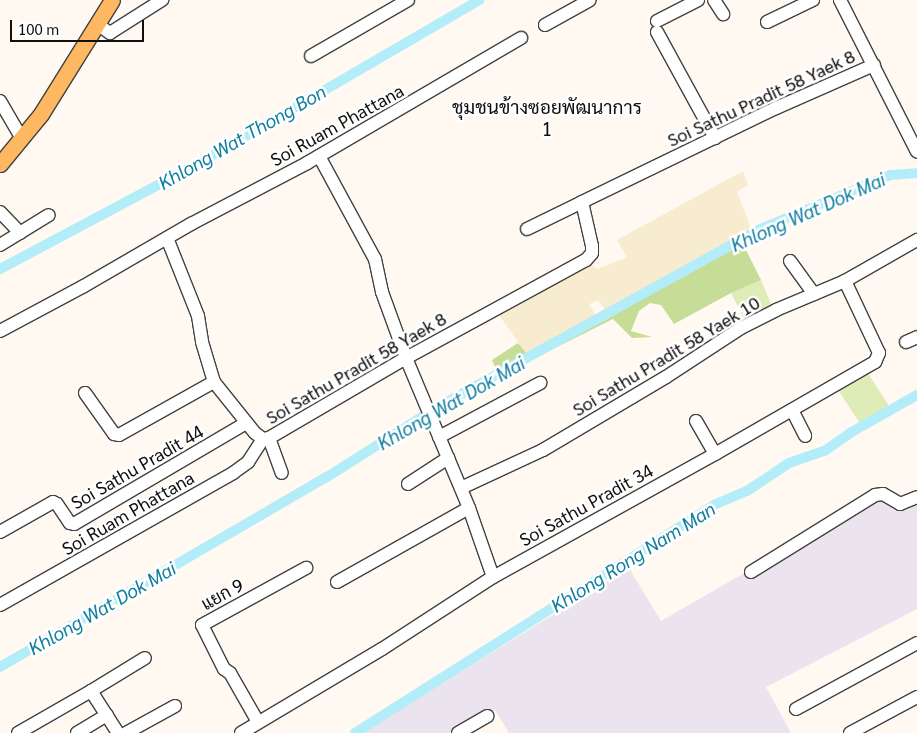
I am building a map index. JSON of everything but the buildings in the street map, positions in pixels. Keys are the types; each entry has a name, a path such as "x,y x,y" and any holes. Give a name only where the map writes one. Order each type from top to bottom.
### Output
{"main road":[{"path":"0,164 41,114 112,0"}],"street":[{"path":"97,24 110,33 162,0"},
{"path":"311,56 408,0"},
{"path":"545,25 590,0"},
{"path":"698,0 657,27 715,138"},
{"path":"714,0 723,14"},
{"path":"767,22 813,0"},
{"path":"840,0 917,152"},
{"name":"Soi Ruam Phattana","path":"0,330 75,291 167,238 319,156 521,38"},
{"name":"Soi Sathu Pradit 58 Yaek 8","path":"527,229 715,138 874,65"},
{"path":"0,102 22,139"},
{"path":"319,156 375,259 382,292 406,358 469,508 493,576"},
{"name":"Soi Sathu Pradit 58 Yaek 8","path":"167,238 198,316 202,342 214,382 246,423 266,439 406,358 586,260 592,253 592,246 582,202"},
{"path":"0,212 20,233"},
{"path":"0,245 48,215"},
{"name":"Soi Sathu Pradit 58 Yaek 10","path":"461,488 543,450 666,377 741,328 845,281 917,240"},
{"path":"790,261 814,294"},
{"name":"Soi Sathu Pradit 34","path":"241,733 382,649 493,576 715,454 868,366 878,358 879,353 845,281"},
{"path":"85,392 114,434 119,435 214,382"},
{"path":"439,437 540,383"},
{"path":"792,410 805,436"},
{"path":"696,421 715,454"},
{"name":"Soi Sathu Pradit 44","path":"0,532 53,502 57,504 70,522 74,524 246,423"},
{"path":"266,439 282,473"},
{"name":"Soi Ruam Phattana","path":"0,605 234,473 248,462 266,439"},
{"path":"408,484 448,458"},
{"path":"751,572 875,495 883,494 900,504 917,497"},
{"path":"337,582 469,508"},
{"name":"แยก 9","path":"258,722 230,672 224,669 202,625 306,568"},
{"path":"796,710 917,643"},
{"path":"18,733 145,658"},
{"path":"92,691 118,733"},
{"path":"850,733 917,697"},
{"path":"126,733 175,706"},
{"path":"77,733 107,716"},
{"path":"458,733 488,716"}],"shaded area":[{"path":"743,171 748,185 737,192 752,231 606,311 598,300 589,304 596,316 527,355 499,315 590,263 597,269 627,257 617,240"},
{"path":"877,497 897,510 917,500 917,609 766,687 791,733 507,733 508,731 495,710 449,733 361,733 629,568 661,621"}],"green space":[{"path":"742,242 761,280 731,293 674,324 661,305 650,303 639,311 631,331 652,337 632,338 613,319 499,376 492,360 518,343 527,354"},
{"path":"761,280 772,306 745,321 731,293"},
{"path":"867,372 889,406 860,424 838,391"}],"waterway":[{"name":"Khlong Wat Thong Bon","path":"0,269 196,165 480,0"},
{"name":"Khlong Wat Dok Mai","path":"0,667 327,477 436,408 758,230 890,175 917,173"},
{"name":"Khlong Rong Nam Man","path":"355,733 716,504 747,491 789,463 826,450 850,433 917,395"}],"district":[{"name":"ชุมชนข้างซอยพัฒนาการ 1","path":"547,118"}]}
